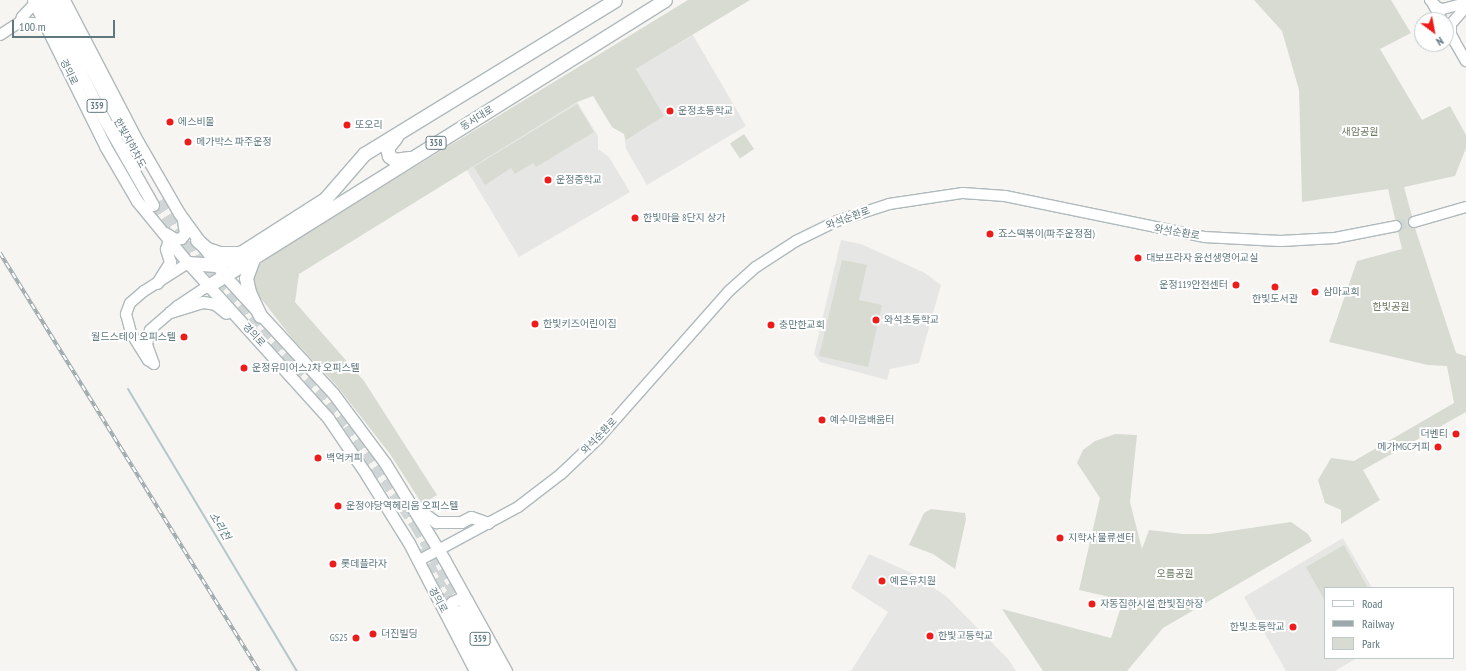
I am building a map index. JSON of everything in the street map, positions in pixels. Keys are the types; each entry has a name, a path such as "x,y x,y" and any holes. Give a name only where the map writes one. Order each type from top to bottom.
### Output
{"highway":[{"name":"동서대로","path":"208,286 220,270 242,252 325,199 364,154 615,0"},
{"name":"동서대로","path":"220,270 254,256 666,0"},
{"path":"408,127 391,141 387,148 389,156 395,160 404,160 422,152"},
{"path":"197,240 206,249 219,253 242,252"},
{"path":"254,256 246,278 249,292 260,316"},
{"path":"188,263 220,270"}],"main road":[{"name":"한빛지하차도","path":"54,0 158,202"},
{"name":"경의로","path":"64,0 138,142 197,240 220,270 260,316 333,393 385,464 410,504 438,550 458,608 475,671"},
{"name":"경의로","path":"37,1 111,132 158,202"},
{"name":"경의로","path":"37,1 44,24 118,169 137,201 208,286 246,326 328,418 366,474 418,561 458,608 506,671"},
{"path":"157,283 170,262 166,249 166,236 175,239 181,238 185,233 183,219"},
{"path":"170,312 182,310 194,303 208,302 220,308 235,323 246,326"},
{"path":"410,504 436,522 461,522 472,517 488,524"},
{"name":"경의로","path":"458,608 486,671"},
{"name":"경의로","path":"458,608 496,671"}],"street":[{"path":"1430,0 1438,8 1448,9 1466,3"},
{"path":"1430,0 1437,12"},
{"path":"0,35 19,23 22,16 37,1"},
{"path":"1466,7 1451,24 1451,34 1466,62"},
{"path":"19,23 44,24"},
{"name":"와석순환로","path":"418,561 488,524 518,506 561,474 598,439 729,291 756,267 802,237 837,221 889,204 963,193 1005,196 1188,235 1281,241 1336,238 1396,226"},
{"path":"1414,222 1466,207"},
{"path":"188,263 130,303 126,314 130,333 148,360 154,364 146,338 157,322 208,286"}],"shaded area":[{"name":"운정초등학교","path":"693,35 746,126 647,185 626,149 624,134 612,127 636,69"},
{"name":"운정중학교","path":"577,102 598,136 598,149 609,157 630,192 519,257 466,169"},
{"name":"와석초등학교","path":"841,240 861,244 925,273 941,285 919,363 890,369 887,380 820,362 814,354"},
{"name":"한빛초등학교","path":"1343,538 1371,587 1324,587 1324,659 1355,659 1335,671 1286,671 1244,597"},
{"name":"한빛고등학교","path":"869,554 914,574 947,597 1008,659 1016,671 851,671 888,612 851,588"}],"green space":[{"path":"688,0 750,0 636,69 664,116 626,140 624,134 612,127 593,96 577,102 299,274 295,302 364,381 437,495 422,504 390,454 337,386 291,337 252,287 253,275 260,264 277,251"},
{"name":"새암공원","path":"1254,0 1391,0 1411,33 1380,49 1422,120 1450,106 1466,135 1466,148 1455,176 1404,187 1416,231 1456,353 1466,356 1466,412 1363,470 1380,500 1341,524 1341,510 1325,503 1318,480 1331,458 1354,461 1454,403 1447,366 1428,365 1329,342 1357,261 1402,249 1388,189 1302,202 1299,90 1282,31"},
{"path":"577,104 594,132 536,167 533,163 515,174 511,168 485,185 474,167"},
{"path":"744,134 754,149 740,158 730,144"},
{"path":"842,260 867,265 859,300 882,305 868,367 819,356"},
{"name":"오름공원","path":"1115,434 1137,435 1130,502 1142,549 1149,530 1183,534 1210,534 1291,522 1308,534 1312,541 1163,628 1127,671 1043,671 1002,609 1111,638 1123,600 1079,590 1100,498 1077,463 1083,450 1095,441"},
{"path":"931,509 965,513 966,519 955,569 933,554 909,545 924,513"},
{"path":"1344,545 1367,587 1324,587 1324,599 1306,567"}],"waterway":[{"name":"소리천","path":"128,389 297,671"}],"tunnel":[{"path":"162,199 198,254 348,425 416,526 463,607"},
{"path":"153,205 200,267"},
{"path":"1396,226 1414,222"},
{"path":"420,549 455,610"}],"railway":[{"path":"0,253 259,671"}],"place":[{"name":"운정초등학교","path":"670,111"},
{"name":"에스비몰","path":"170,122"},
{"name":"또오리","path":"347,125"},
{"name":"메가박스 파주운정","path":"188,142"},
{"name":"운정중학교","path":"548,180"},
{"name":"한빛마을 8단지 상가","path":"635,218"},
{"name":"죠스떡볶이(파주운정점)","path":"990,234"},
{"name":"대보프라자 윤선생영어교실","path":"1138,258"},
{"name":"운정119안전센터","path":"1236,285"},
{"name":"한빛도서관","path":"1275,287"},
{"name":"삼마교회","path":"1315,292"},
{"name":"와석초등학교","path":"876,320"},
{"name":"한빛키즈어린이집","path":"535,324"},
{"name":"충만한교회","path":"771,325"},
{"name":"월드스테이 오피스텔","path":"184,337"},
{"name":"운정유미어스2차 오피스텔","path":"244,368"},
{"name":"예수마음배움터","path":"822,420"},
{"name":"더벤티","path":"1456,434"},
{"name":"메가MGC커피","path":"1438,447"},
{"name":"백억커피","path":"318,458"},
{"name":"운정야당역헤리움 오피스텔","path":"338,506"},
{"name":"지학사 물류센터","path":"1060,538"},
{"name":"롯데플라자","path":"333,564"},
{"name":"예은유치원","path":"882,581"},
{"name":"자동집하시설 한빛집하장","path":"1092,604"},
{"name":"한빛초등학교","path":"1293,627"},
{"name":"더진빌딩","path":"373,634"},
{"name":"한빛고등학교","path":"930,636"},
{"name":"GS25","path":"356,638"}],"park label":[{"name":"한빛공원","path":"1391,307"}]}
